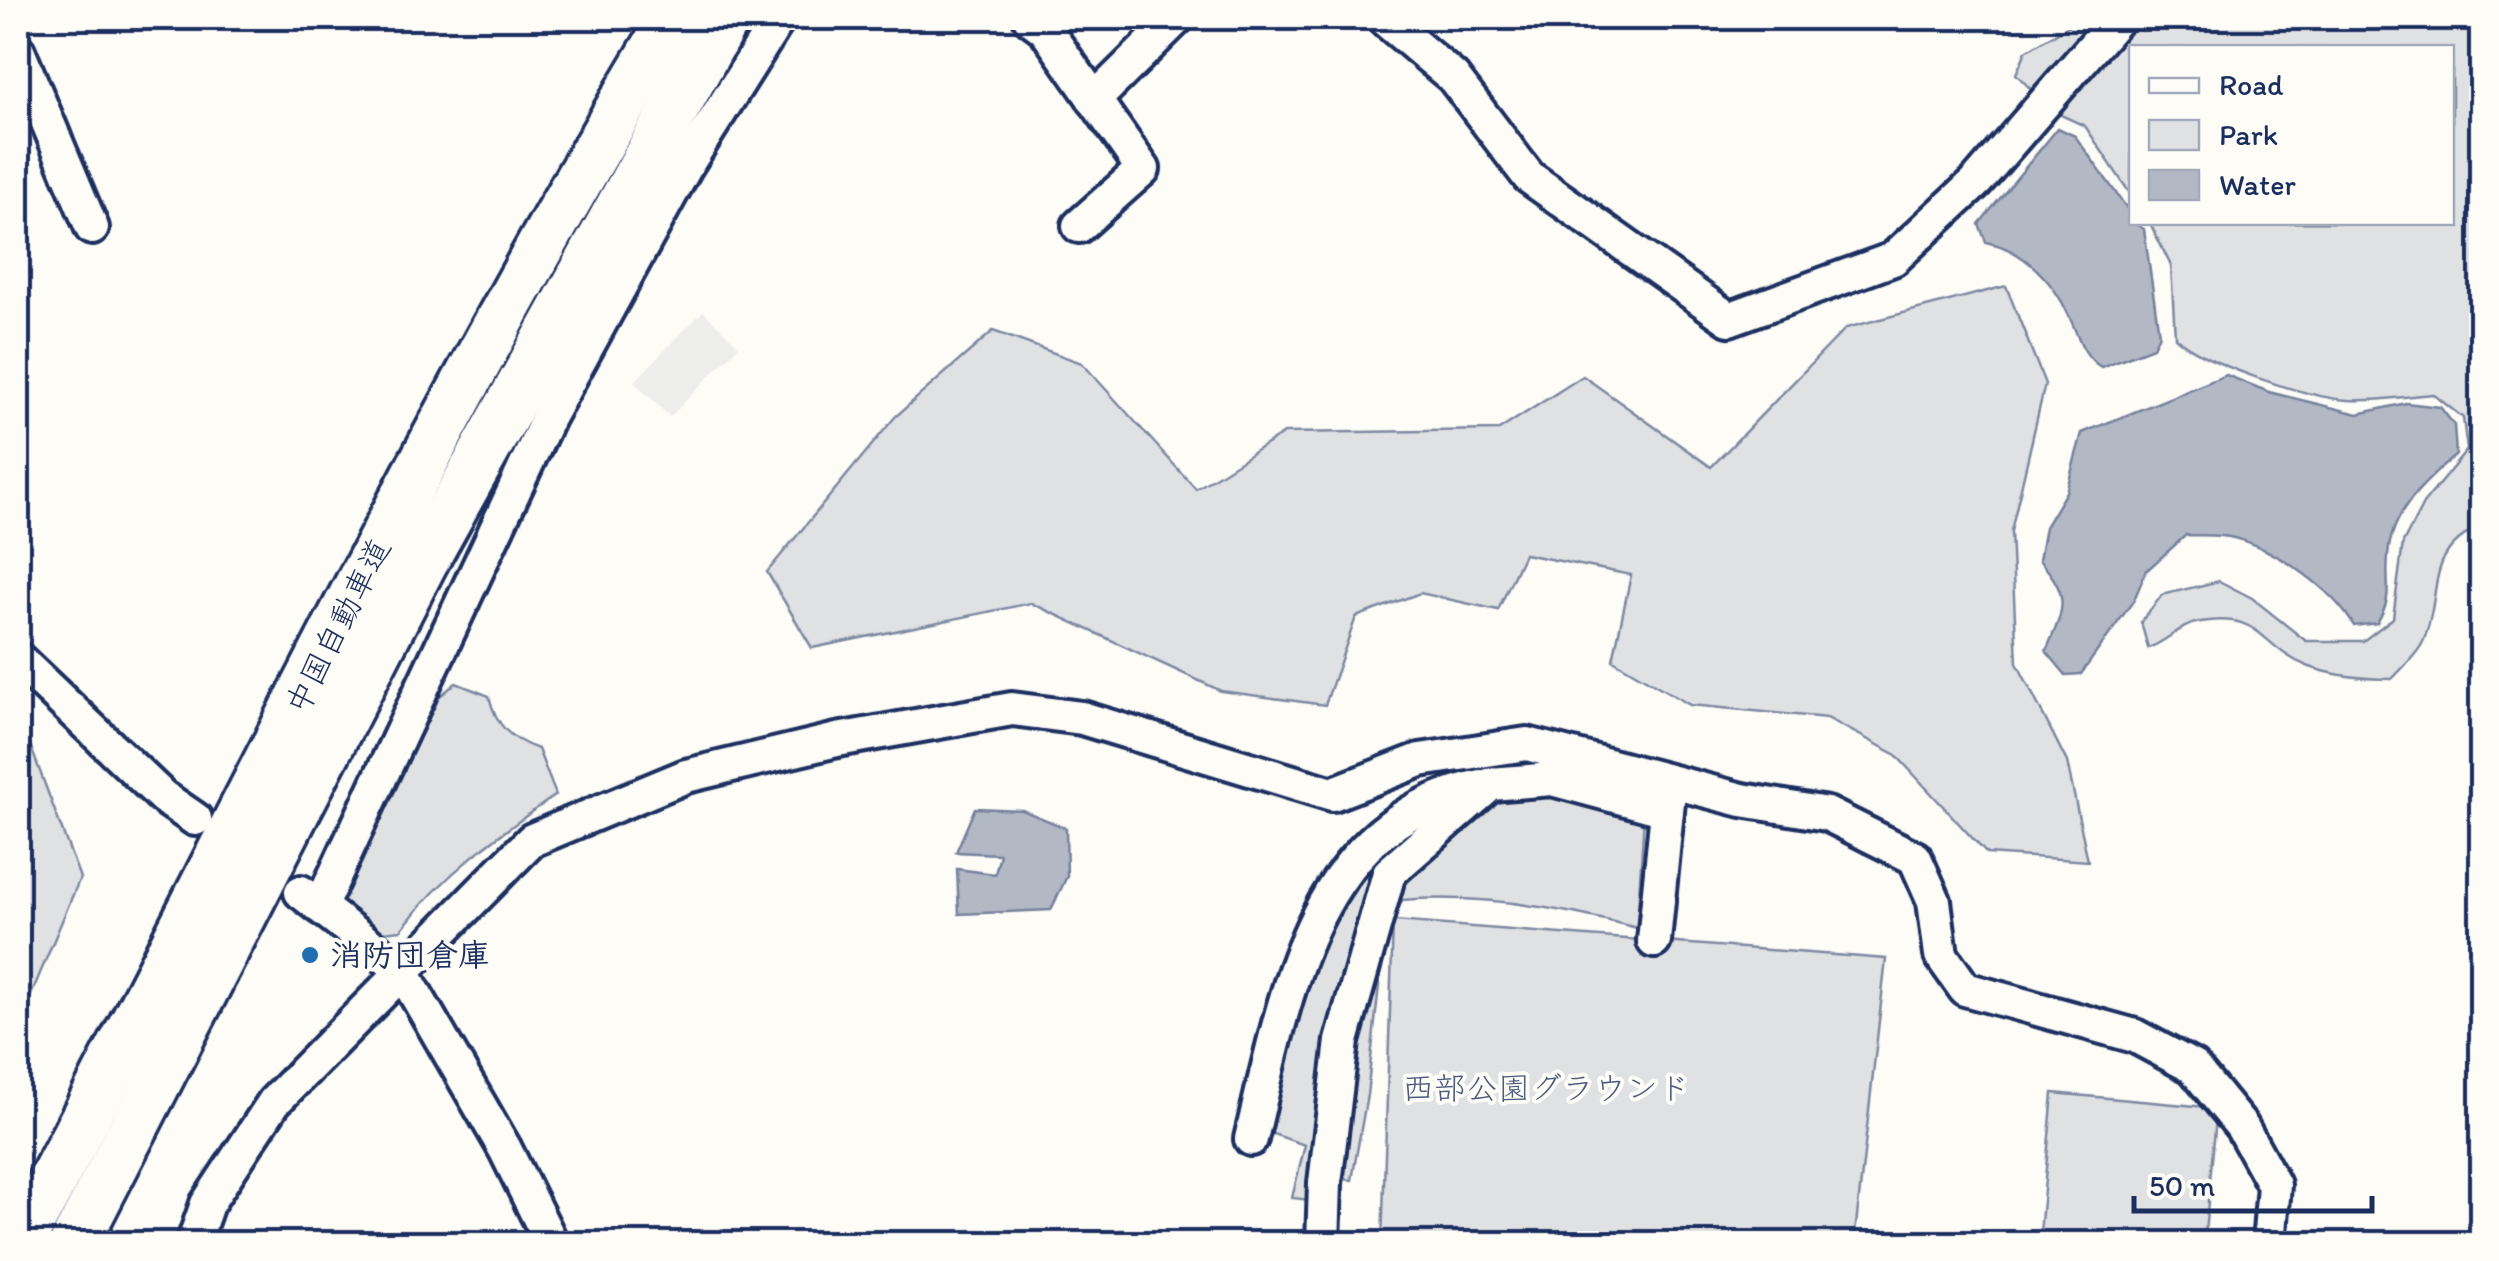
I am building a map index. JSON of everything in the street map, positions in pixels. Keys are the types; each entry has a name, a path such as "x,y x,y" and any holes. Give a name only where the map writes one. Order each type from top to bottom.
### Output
{"highway":[{"name":"中国自動車道","path":"19,1244 381,543 529,268 674,18"},
{"name":"中国自動車道","path":"74,1244 422,564 725,18"}],"street":[{"path":"552,1244 506,1149 401,969 311,898 548,418 686,166 779,18"},
{"path":"1030,18 1045,29 1143,170 1079,226"},
{"path":"1094,100 1176,18"},
{"path":"1382,18 1452,77 1529,177 1729,320 1893,259 1977,181 2118,18"},
{"path":"18,51 92,228"},
{"path":"18,659 163,797 195,819"},
{"path":"193,1244 207,1204 274,1102 532,840 686,776 837,740 1012,709 1082,718 1183,752 1332,794 1420,760 1527,744 1668,795"},
{"path":"1251,1138 1280,1019 1323,898 1361,854 1404,814 1442,794 1490,784 1552,780 1742,800 1828,814 1915,858 1934,901 1941,955 1965,989 2135,1036 2192,1067 2242,1127 2274,1185 2269,1244"},
{"path":"1324,1244 1324,1183 1342,1041 1376,905 1389,873 1490,784"},
{"path":"1654,941 1668,795"}],"shaded area":[{"path":"703,311 739,346 670,417 634,382"}],"green space":[{"path":"2082,18 2116,18 2142,30 2146,18 2481,18 2481,527 2450,548 2442,562 2423,642 2392,679 2350,676 2307,666 2235,621 2190,625 2148,648 2141,622 2162,595 2219,581 2252,598 2306,641 2363,641 2393,618 2403,543 2423,504 2467,450 2463,418 2433,394 2369,400 2330,398 2257,378 2189,347 2175,337 2171,266 2151,225 2454,225 2454,45 2129,45 2129,192 2085,126 2052,111 2016,74 2026,51"},
{"path":"2006,286 2045,384 2011,531 2017,663 2067,762 2088,861 1987,854 1895,754 1827,718 1690,705 1613,660 1631,575 1524,554 1498,610 1420,593 1356,617 1325,705 1221,691 1031,603 812,648 767,572 895,417 993,331 1082,363 1196,489 1284,433 1499,430 1583,376 1711,467 1846,328"},
{"path":"456,683 489,696 506,730 538,749 556,795 454,873 401,930 383,932 346,909 342,894 440,696"},
{"path":"18,728 26,734 80,878 18,1026"},
{"name":"西部公園グラウンド","path":"1548,788 1644,816 1637,928 1550,908 1462,899 1402,900 1394,921 1886,959 1854,1243 1382,1243 1393,923 1383,949 1367,1095 1352,1180 1332,1178 1350,1031 1405,869 1500,792"},
{"path":"1411,823 1310,1200 1292,1198 1305,1145 1267,1132 1276,1075 1332,905"},
{"path":"2053,1093 2217,1108 2204,1243 2039,1244"},
{"path":"1121,1230 1166,1234 1188,1243 1076,1243"}],"water":[{"path":"2058,128 2075,136 2129,211 2129,225 2144,229 2159,334 2153,347 2101,367 2085,351 2062,301 2045,278 2012,251 1986,242 1979,224"},
{"path":"2226,375 2269,392 2358,414 2406,403 2440,407 2454,425 2456,455 2421,487 2395,525 2388,556 2387,597 2377,623 2354,626 2318,585 2268,551 2228,537 2186,535 2146,571 2134,600 2081,674 2066,675 2046,651 2062,604 2057,584 2039,560 2045,527 2066,492 2082,433"},
{"path":"975,808 1022,810 1066,828 1067,876 1051,910 959,914 957,869 995,874 1000,854 956,852"}],"place":[{"name":"消防団倉庫","path":"310,955"}]}
